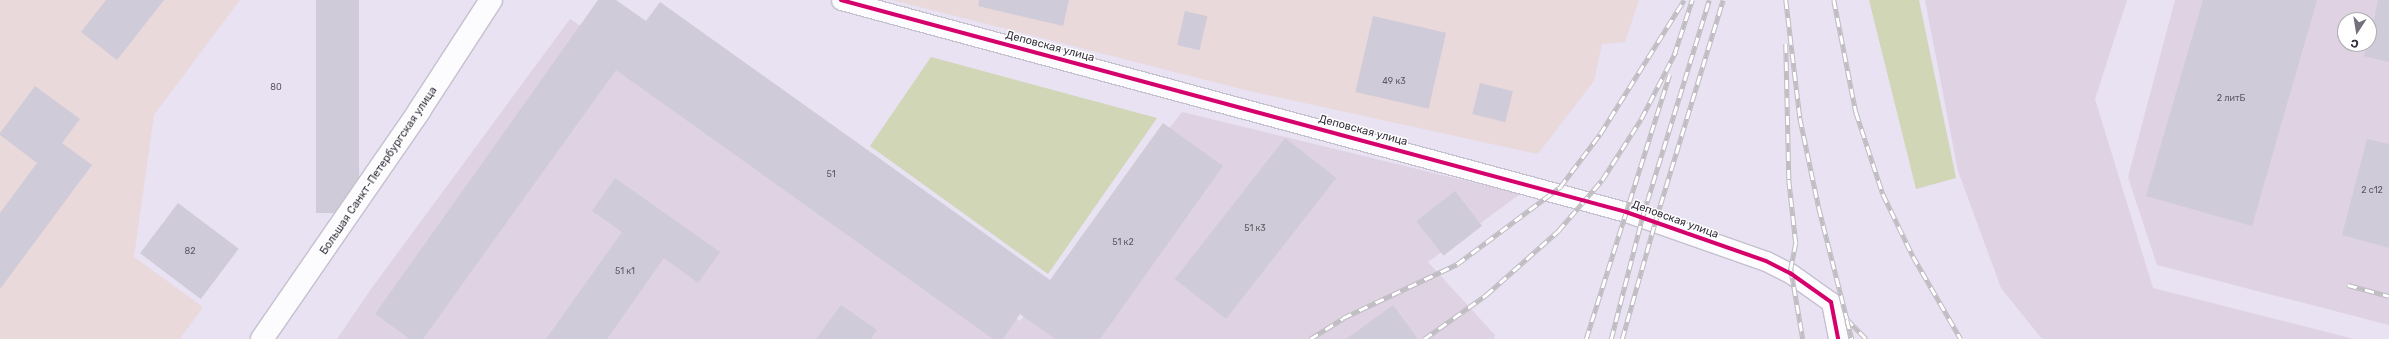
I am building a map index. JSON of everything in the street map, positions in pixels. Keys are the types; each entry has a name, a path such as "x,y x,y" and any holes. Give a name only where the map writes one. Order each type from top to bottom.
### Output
{"main road":[{"name":"Большая Санкт-Петербургская улица","path":"262,339 419,111 491,0"}],"street":[{"name":"Деповская улица","path":"841,0 1631,214 1766,261 1790,273 1831,302 1838,339"}],"shaded area":[{"path":"0,0 240,0 154,115 134,257 203,307 180,339 0,339"},
{"path":"892,0 1639,0 1625,42 1602,44 1594,81 1538,154 1249,91"},
{"path":"1925,0 2127,0 2095,99 2153,288 2354,339 2042,339 2001,288 1958,171"},
{"path":"2175,0 2389,0 2389,325 2157,265 2128,177"},
{"path":"570,19 1020,321 1182,112 1520,194 1428,262 1495,335 1494,339 337,339 371,289"}],"green space":[{"path":"1869,0 1919,0 1956,178 1916,189"},
{"path":"931,57 1157,118 1048,274 870,146"}],"building":[{"path":"106,0 164,0 117,60 81,32"},
{"path":"316,0 359,0 359,213 316,213"},
{"path":"598,0 616,0 646,21 660,2 1050,280 1163,123 1223,166 1100,339 1055,339 1020,314 1003,339 993,339 616,70 423,339 410,339 375,314"},
{"path":"979,0 1069,0 1063,26 978,6"},
{"path":"2203,0 2317,0 2252,226 2146,196"},
{"path":"2378,0 2389,0 2389,62 2364,56 2365,52 2377,52 2377,12 2376,12"},
{"path":"1185,11 1207,16 1200,50 1177,45"},
{"path":"1373,16 1446,33 1429,109 1355,92"},
{"path":"1480,83 1513,91 1505,122 1472,114"},
{"path":"35,86 80,119 62,143 92,165 0,289 0,213 37,163 0,135 0,133"},
{"path":"1285,138 1336,178 1226,319 1175,279"},
{"path":"2367,139 2389,144 2389,248 2342,235"},
{"path":"615,178 720,252 698,283 664,258 607,339 546,339 622,232 592,211"},
{"path":"1455,191 1482,226 1443,256 1416,221"},
{"path":"178,203 239,249 201,299 140,253"},
{"path":"841,305 877,330 871,339 816,339"},
{"path":"1393,305 1418,339 1346,339"}],"railway":[{"path":"1310,339 1343,318 1457,264 1560,187 1600,134 1684,0"},
{"path":"1674,55 1692,0"},
{"path":"1611,339 1642,218 1709,0"},
{"path":"1622,339 1655,222 1723,0"},
{"path":"1786,0 1800,118 1819,208 1847,319 1866,339"},
{"path":"1834,0 1856,112 1883,194 1913,256 1961,339"},
{"path":"1786,44 1789,180 1796,243 1790,273"},
{"path":"1424,339 1486,295 1558,231 1602,180 1641,119 1676,51"},
{"path":"1586,339 1669,75"},
{"path":"1791,269 1803,339"},
{"path":"2348,285 2389,296"},
{"path":"1847,320 1852,339"}],"cycle path":[{"path":"841,0 1626,212 1766,261 1790,273 1831,302 1838,339"}]}
